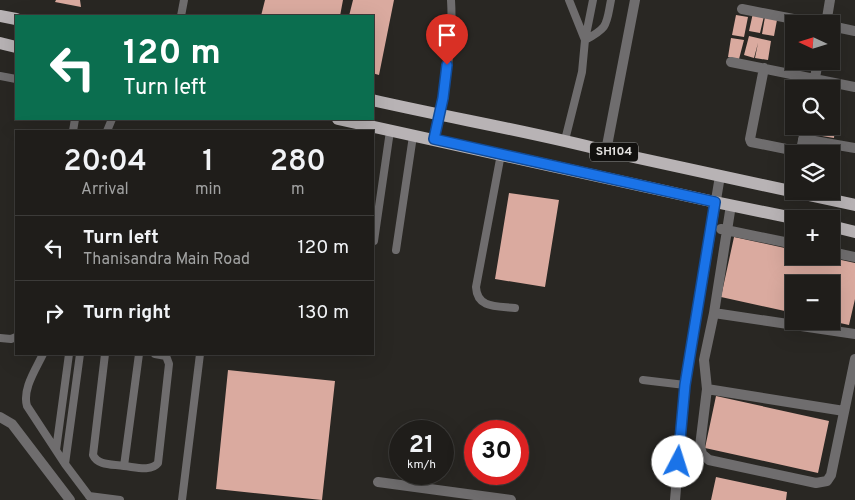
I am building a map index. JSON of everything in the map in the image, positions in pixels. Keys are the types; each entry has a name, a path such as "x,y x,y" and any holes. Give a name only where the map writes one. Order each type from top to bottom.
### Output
{"main road":[{"path":"0,16 15,19"},
{"path":"0,43 15,46"},
{"name":"SH104","path":"374,100 439,116 565,140 720,176 785,188"},
{"name":"SH104","path":"342,120 785,216"},
{"name":"SH104","path":"836,200 855,205"},
{"path":"840,228 855,232"}],"street":[{"path":"606,151 635,0"},
{"path":"828,15 830,0"},
{"path":"742,9 785,17"},
{"path":"840,28 855,31"},
{"path":"731,62 764,68 802,80"},
{"path":"764,68 750,139 752,142 785,150"},
{"path":"840,85 855,86"},
{"path":"802,145 804,135"},
{"path":"803,139 855,148"},
{"path":"675,500 685,385 720,176"},
{"path":"731,205 714,313 704,360 707,389 700,446 702,454 709,460 816,483 826,481 831,475 855,359"},
{"path":"711,227 785,242"},
{"path":"840,254 855,257"},
{"path":"714,313 855,334"},
{"path":"707,389 844,411"},
{"path":"0,417 12,424 70,500"},
{"path":"378,482 511,500"}],"lane":[{"path":"181,15 184,0"},
{"path":"434,139 443,98 451,32 450,0"},
{"path":"569,0 585,40"},
{"path":"565,140 582,72 585,40 593,0"},
{"path":"585,40 606,26 611,0"},
{"path":"0,76 15,79"},
{"path":"374,241 390,131"},
{"path":"396,250 413,136"},
{"path":"501,154 476,287 477,296 482,302 489,305 515,308"},
{"path":"0,338 15,337"},
{"path":"43,355 27,390 25,400 27,406 65,464 91,498 120,500"},
{"path":"56,450 69,355"},
{"path":"65,464 80,355"},
{"path":"105,355 93,455 95,460 100,463 152,469 158,463 169,364 166,356 160,355"},
{"path":"124,466 139,355"},
{"path":"182,500 200,355"},
{"path":"643,380 685,385"}],"building":[{"path":"56,0 80,0 81,7 55,2"},
{"path":"265,0 343,0 340,15 261,15"},
{"path":"353,0 394,0 379,75 374,74 374,15 349,15"},
{"path":"753,13 764,16 760,33 749,31"},
{"path":"736,15 748,17 744,37 732,35"},
{"path":"765,17 777,20 774,36 762,34"},
{"path":"749,36 771,41 768,60 755,58 758,43 754,58 744,55"},
{"path":"731,38 744,40 739,59 728,57"},
{"path":"816,135 834,135 834,138"},
{"path":"509,193 559,200 545,287 495,279"},
{"path":"734,237 785,248 785,265 840,265 840,260 855,263 855,299 849,325 840,323 840,275 785,275 785,311 721,297"},
{"path":"228,370 335,381 322,500 216,489"},
{"path":"716,396 829,421 818,473 705,448"},
{"path":"716,477 787,492 786,500 711,500"}],"route":[{"path":"447,65 443,98 434,139 715,202 685,385 678,462"}]}
